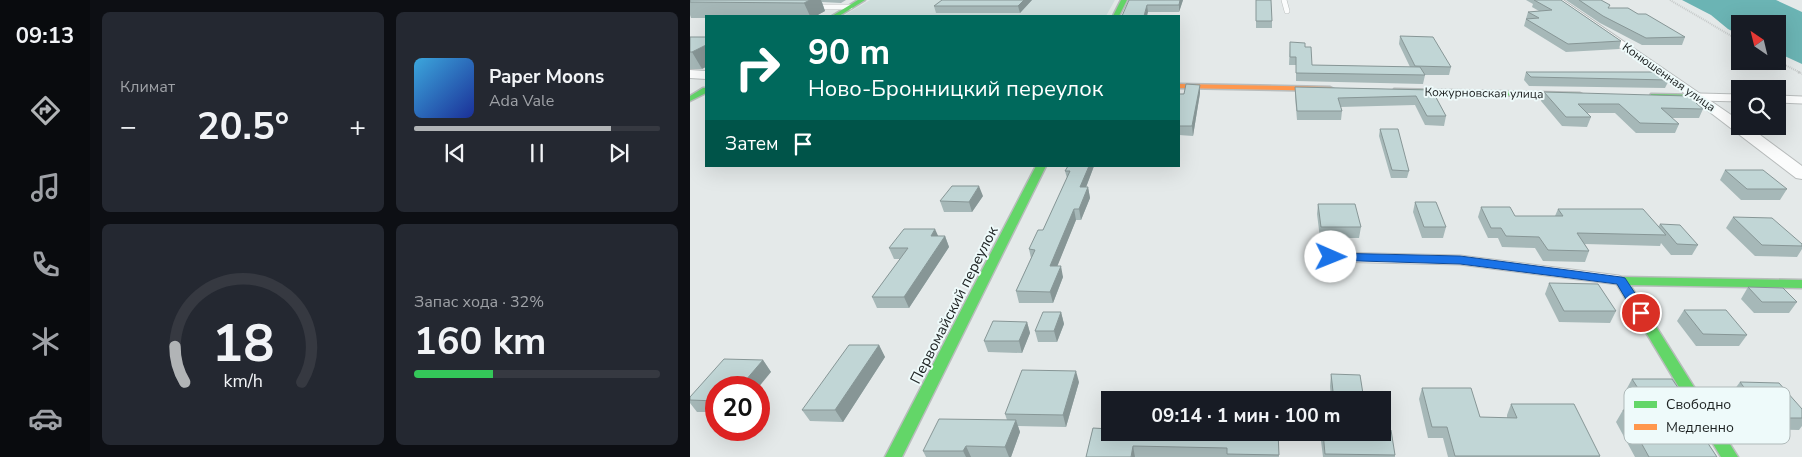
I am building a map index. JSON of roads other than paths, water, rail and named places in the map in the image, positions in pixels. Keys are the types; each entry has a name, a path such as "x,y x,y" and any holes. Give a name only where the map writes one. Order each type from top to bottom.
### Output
{"street":[{"path":"836,15 862,0"},
{"path":"1116,15 1124,0"},
{"name":"Конюшенная улица","path":"1557,0 1699,97 1802,174"},
{"path":"690,74 705,75"},
{"path":"1180,86 1346,90"},
{"name":"Кожурновская улица","path":"1385,90 1591,95"},
{"path":"690,100 705,91"},
{"path":"1640,96 1699,97"},
{"name":"Первомайский переулок","path":"893,457 1040,167"},
{"path":"1621,281 1802,284"},
{"path":"1621,281 1687,387"},
{"path":"1722,444 1730,457"}],"lane":[{"path":"1284,0 1287,11"},
{"path":"803,7 850,7"},
{"path":"1699,97 1731,98"},
{"path":"1786,99 1802,100"},
{"path":"1331,257 1460,260 1621,281"}],"water":[{"path":"1682,0 1776,0 1802,12 1802,64 1786,57 1786,15 1731,15 1731,30 1711,15"}]}
